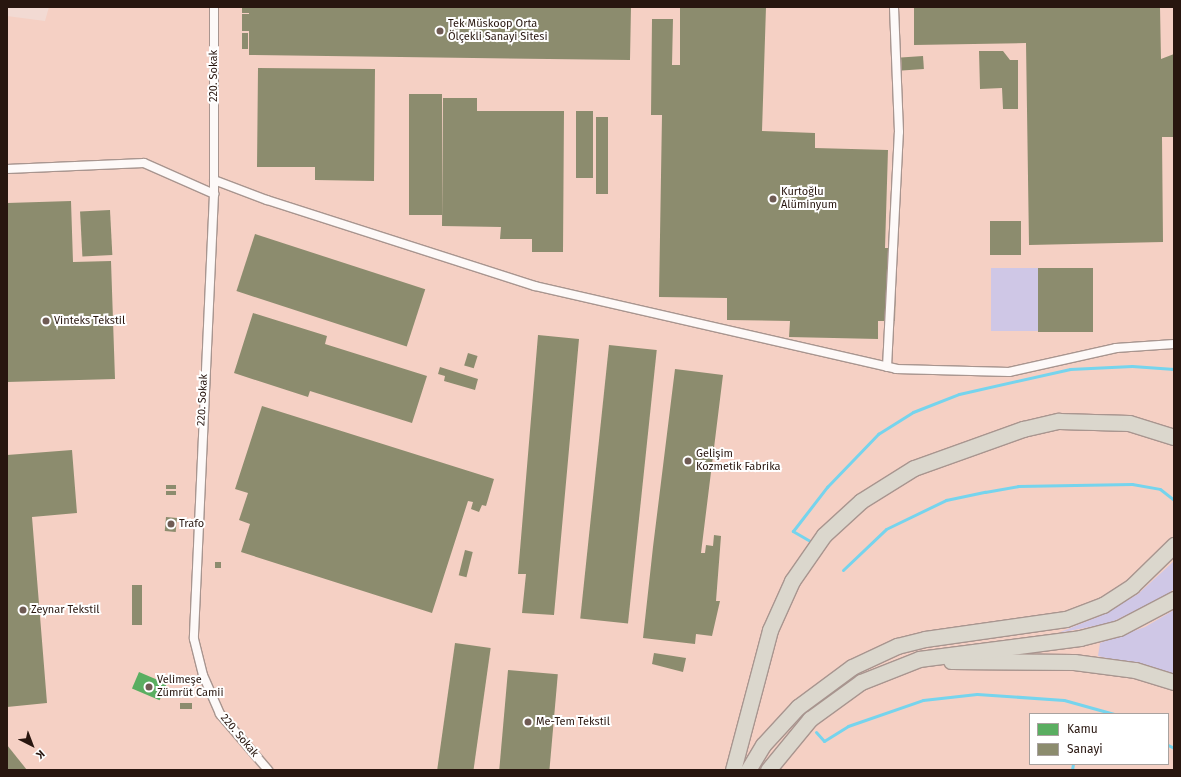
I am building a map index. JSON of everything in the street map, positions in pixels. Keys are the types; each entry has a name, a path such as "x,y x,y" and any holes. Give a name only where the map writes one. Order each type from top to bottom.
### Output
{"highway":[{"path":"733,770 770,630 792,582 824,535 861,501 914,468 1023,429 1059,421 1129,424 1174,437"},
{"path":"748,770 763,745 798,707 852,667 897,646 925,639 1066,619 1103,605 1132,586 1174,545"},
{"path":"768,770 810,719 861,682 919,659 1080,638 1119,628 1174,599"},
{"path":"861,682 940,662 1025,660 1106,665 1174,682"}],"street":[{"name":"220. Sokak","path":"214,7 214,194 194,639 203,675 220,714 268,770"},
{"path":"887,367 898,132 894,7"},
{"path":"7,169 144,163 214,194"},
{"path":"214,180 267,200 535,286 887,367 1009,372 1116,348 1174,344"}],"shaded area":[{"path":"49,7 1174,7 1174,770 7,770 7,16 45,21"},
{"path":"991,268 1038,268 1038,331 991,331"},
{"path":"1174,561 1174,589 1167,595 1110,623 1058,633 1100,616 1138,594"},
{"path":"1174,610 1174,674 1098,656 1100,643 1145,627"}],"building: Kamu":[{"name":"Velimeşe Zümrüt Camii","path":"139,672 167,684 160,700 132,689"}],"building: Sanayi":[{"path":"242,7 249,7 249,13 242,13"},
{"name":"Tek Müskoop Orta Ölçekli Sanayi Sitesi","path":"249,7 631,7 630,60 249,55 249,31 242,31 242,14 249,14"},
{"name":"Kurtoğlu Alüminyum","path":"680,7 766,7 762,131 815,133 815,148 888,150 885,248 897,248 895,321 878,321 878,339 789,337 790,321 727,320 727,298 659,297 662,115 651,115 652,19 673,19 672,65 680,65"},
{"path":"914,7 1160,7 1161,59 1174,54 1174,137 1162,137 1163,242 1029,245 1026,43 914,45"},
{"path":"242,33 248,33 248,49 242,49"},
{"path":"979,51 1003,51 1010,60 1018,60 1018,109 1003,109 1002,88 980,89"},
{"path":"923,56 924,69 902,71 901,58"},
{"path":"258,68 375,69 374,181 315,180 315,167 257,167"},
{"path":"409,94 442,94 442,215 409,215"},
{"path":"443,98 477,98 477,111 564,111 563,252 532,252 532,239 500,239 501,227 442,226"},
{"path":"576,111 593,111 593,178 576,178"},
{"path":"596,117 608,117 608,194 596,194"},
{"name":"Vinteks Tekstil","path":"71,201 73,262 111,261 115,379 7,382 7,203"},
{"path":"110,210 112,255 82,257 80,212"},
{"path":"990,221 1021,221 1021,255 990,255"},
{"path":"255,234 425,289 407,346 236,291"},
{"path":"1038,268 1093,268 1093,332 1038,332"},
{"path":"253,313 327,336 325,344 427,376 412,423 310,391 308,397 234,373"},
{"path":"538,335 579,339 554,615 522,613 526,574 518,574"},
{"path":"609,345 657,350 628,624 580,618"},
{"path":"468,353 478,356 474,368 464,365"},
{"path":"440,367 478,379 475,390 444,381 445,376 438,374"},
{"path":"675,369 723,375 701,553 705,553 706,545 713,546 714,535 721,536 716,601 720,601 712,636 696,634 695,644 643,638"},
{"path":"262,406 494,479 486,506 482,505 479,512 471,509 473,502 468,501 432,613 241,552 250,524 239,520 248,493 235,489"},
{"name":"Zeynar Tekstil","path":"72,450 77,513 32,517 47,703 7,707 7,455"},
{"path":"166,485 176,485 176,489 166,489"},
{"path":"166,491 176,491 176,495 166,495"},
{"name":"Trafo","path":"166,517 177,518 176,532 165,531"},
{"path":"465,550 473,552 466,577 459,575"},
{"path":"215,562 221,562 221,568 215,568"},
{"path":"132,585 142,585 142,625 132,625"},
{"path":"455,643 491,648 474,770 437,770"},
{"path":"654,653 686,658 683,672 652,664"},
{"name":"Me-Tem Tekstil","path":"508,670 558,674 549,770 499,770"},
{"path":"180,703 192,703 192,709 180,709"},
{"path":"7,745 27,770 7,770"}],"waterway":[{"path":"810,541 793,531 827,487 878,434 913,412 959,394 1070,369 1132,366 1174,369"},
{"path":"843,570 886,529 946,500 1018,486 1132,484 1160,489 1174,500"},
{"path":"816,732 824,741 848,726 923,700 977,694 1064,700 1110,713"},
{"path":"1169,746 1174,748"},
{"path":"1072,770 1073,765"}],"place":[{"name":"Tek Müskoop Orta Ölçekli Sanayi Sitesi","path":"440,31"},
{"name":"Kurtoğlu Alüminyum","path":"773,199"},
{"name":"Vinteks Tekstil","path":"46,321"},
{"name":"Gelişim Kozmetik Fabrika","path":"688,461"},
{"name":"Trafo","path":"171,524"},
{"name":"Zeynar Tekstil","path":"23,610"},
{"name":"Velimeşe Zümrüt Camii","path":"149,687"},
{"name":"Me-Tem Tekstil","path":"528,722"}]}
